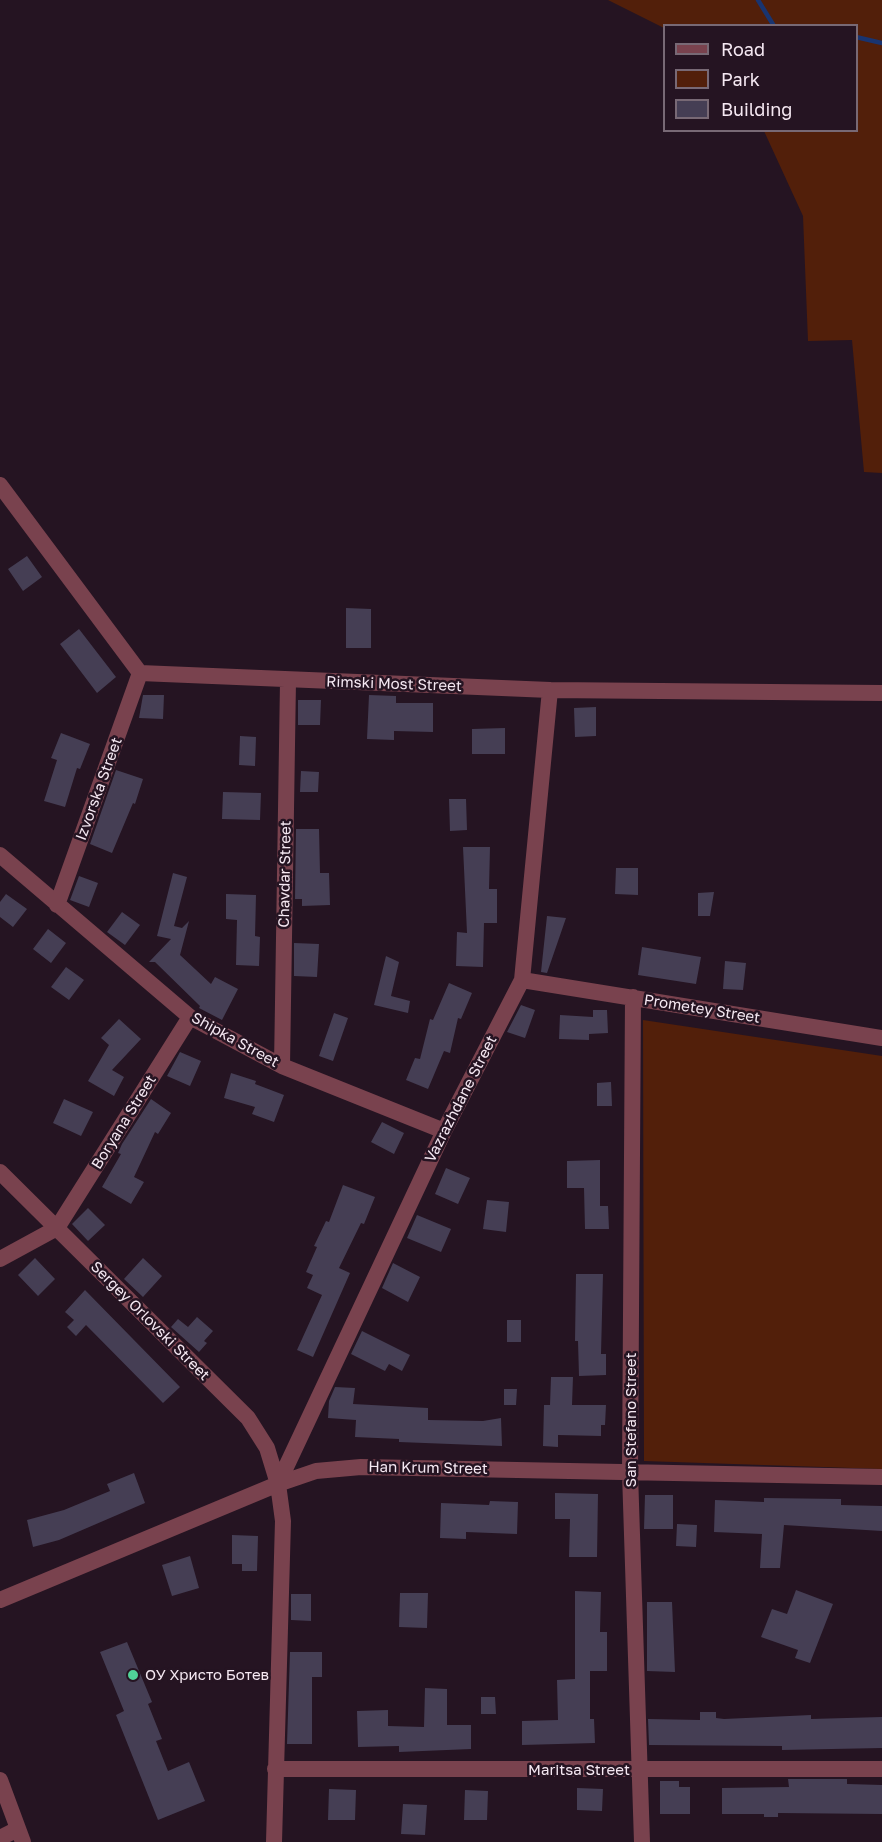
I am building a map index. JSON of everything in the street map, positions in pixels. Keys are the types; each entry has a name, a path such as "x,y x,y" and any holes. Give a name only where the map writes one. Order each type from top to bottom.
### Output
{"street":[{"path":"0,485 141,672"},
{"name":"Rimski Most Street","path":"141,672 288,681 550,690 882,693"},
{"name":"Izvorska Street","path":"57,905 141,672"},
{"name":"Chavdar Street","path":"282,1066 288,681"},
{"name":"Vazrazhdane Street","path":"278,1484 444,1131 522,980 550,690"},
{"name":"Shipka Street","path":"0,855 190,1017 282,1066 444,1131"},
{"name":"Prometey Street","path":"522,980 882,1038"},
{"name":"San Stefano Street","path":"633,997 630,1473 642,1842"},
{"name":"Boryana Street","path":"57,1228 190,1017"},
{"name":"Sergey Orlovski Street","path":"0,1172 248,1418 267,1448 278,1484 283,1521 274,1842"},
{"path":"0,1259 57,1228"},
{"name":"Han Krum Street","path":"0,1600 278,1484 316,1471 361,1467 882,1477"},
{"name":"Maritsa Street","path":"275,1769 882,1769"},
{"path":"0,1780 20,1836 0,1838"}],"green space":[{"path":"608,0 882,0 882,473 864,472 852,340 808,341 803,216 764,132 858,132 858,24 663,24 663,28"},
{"path":"643,1020 882,1056 882,1469 644,1461"}],"building":[{"path":"27,556 42,577 23,591 8,569"},
{"path":"346,608 371,609 371,648 346,648"},
{"path":"79,629 116,677 97,693 60,644"},
{"path":"143,695 164,695 163,719 139,718"},
{"path":"369,695 396,696 396,703 433,703 433,732 394,731 394,740 367,739"},
{"path":"298,700 321,700 320,725 298,725"},
{"path":"596,707 596,736 575,737 574,708"},
{"path":"505,728 505,754 472,754 472,729"},
{"path":"61,733 90,744 80,769 77,768 65,807 44,801 57,760 51,758"},
{"path":"240,736 256,737 255,766 239,765"},
{"path":"116,770 143,779 135,804 133,803 112,853 90,844"},
{"path":"301,771 319,772 318,792 300,792"},
{"path":"223,792 261,793 260,820 222,819"},
{"path":"449,799 466,799 467,830 450,831"},
{"path":"296,829 319,829 320,873 329,873 330,905 302,906 302,899 295,899"},
{"path":"463,847 490,847 489,889 497,889 497,923 484,923 483,967 456,966 457,932 467,933"},
{"path":"616,868 638,868 638,895 615,894"},
{"path":"173,873 187,877 174,926 182,928 189,921 180,955 211,984 215,977 238,989 222,1020 199,1008 200,1006 155,962 149,962 171,939 157,936"},
{"path":"79,876 98,883 89,907 70,900"},
{"path":"714,892 710,916 698,916 698,893"},
{"path":"6,894 27,909 13,927 0,917 0,902"},
{"path":"226,894 256,895 255,936 260,937 259,966 236,965 237,920 226,919"},
{"path":"122,912 140,925 125,945 107,932"},
{"path":"547,916 566,918 547,973 541,972"},
{"path":"48,929 66,943 51,963 33,949"},
{"path":"294,943 319,944 317,977 294,976"},
{"path":"642,947 701,957 696,984 638,975"},
{"path":"386,956 399,962 391,996 410,1001 408,1013 374,1005"},
{"path":"725,961 746,963 743,990 723,989"},
{"path":"66,967 84,980 69,1000 51,987"},
{"path":"449,983 472,993 461,1019 458,1018 450,1053 444,1051 428,1089 406,1080 415,1058 420,1059 430,1019 433,1020"},
{"path":"521,1005 535,1010 525,1038 507,1032"},
{"path":"593,1010 607,1010 608,1033 589,1034 589,1040 559,1039 560,1015 593,1017"},
{"path":"334,1013 348,1018 333,1061 319,1056"},
{"path":"119,1019 141,1039 112,1070 124,1077 114,1096 88,1081 109,1045 101,1038"},
{"path":"180,1052 201,1061 190,1086 167,1076"},
{"path":"231,1073 256,1081 255,1084 284,1095 274,1122 252,1114 255,1107 224,1098"},
{"path":"611,1082 612,1106 597,1106 597,1083"},
{"path":"64,1099 93,1112 81,1136 53,1123"},
{"path":"151,1099 171,1113 158,1134 155,1132 134,1177 144,1182 131,1204 102,1187 121,1154 118,1153 122,1144"},
{"path":"382,1122 404,1133 394,1154 371,1142"},
{"path":"600,1160 600,1206 608,1206 609,1229 585,1229 584,1188 567,1188 567,1161"},
{"path":"446,1168 470,1178 458,1204 435,1194"},
{"path":"343,1185 375,1197 364,1224 361,1223 339,1268 350,1273 313,1357 297,1350 322,1295 307,1288 313,1275 306,1272 317,1247 314,1246 326,1221 329,1222"},
{"path":"487,1200 509,1202 506,1232 483,1229"},
{"path":"88,1208 105,1225 88,1241 72,1224"},
{"path":"417,1215 451,1229 441,1252 407,1238"},
{"path":"35,1258 55,1279 38,1296 18,1275"},
{"path":"143,1258 162,1276 143,1297 124,1279"},
{"path":"393,1263 420,1277 408,1302 382,1288"},
{"path":"576,1274 603,1274 601,1354 606,1354 606,1375 579,1376 578,1341 575,1341"},
{"path":"85,1290 180,1387 163,1403 86,1325 76,1336 67,1327 74,1320 65,1312"},
{"path":"197,1317 213,1331 204,1341 207,1343 199,1352 171,1327 178,1319 188,1327"},
{"path":"507,1320 521,1320 521,1342 507,1342"},
{"path":"362,1331 410,1355 402,1371 389,1364 385,1371 351,1354"},
{"path":"551,1377 573,1377 572,1405 606,1405 605,1425 601,1425 601,1436 558,1435 558,1447 543,1446 544,1405 550,1405"},
{"path":"335,1387 355,1388 353,1404 428,1408 428,1420 483,1421 501,1418 502,1446 399,1442 399,1439 355,1437 356,1420 328,1418 329,1401"},
{"path":"504,1389 517,1389 516,1405 504,1405"},
{"path":"134,1473 145,1503 59,1540 33,1547 27,1520 64,1510 110,1491 107,1484"},
{"path":"555,1493 598,1494 597,1557 569,1557 570,1519 555,1519"},
{"path":"645,1495 673,1495 673,1529 644,1529"},
{"path":"764,1498 841,1499 841,1505 882,1506 882,1531 784,1525 780,1568 760,1568 762,1534 714,1532 715,1500 764,1502"},
{"path":"490,1501 518,1502 517,1534 466,1532 466,1539 440,1538 441,1503 489,1505"},
{"path":"677,1524 697,1525 696,1547 676,1546"},
{"path":"232,1535 258,1536 257,1571 242,1571 242,1564 232,1564"},
{"path":"190,1556 199,1588 172,1596 162,1565"},
{"path":"796,1590 833,1604 810,1663 795,1658 798,1650 761,1637 772,1609 787,1614"},
{"path":"575,1591 601,1592 600,1632 607,1632 607,1671 590,1671 590,1719 594,1719 595,1743 522,1745 522,1721 558,1720 557,1680 575,1679"},
{"path":"400,1593 428,1593 427,1628 399,1627"},
{"path":"291,1594 311,1594 311,1621 291,1620"},
{"path":"647,1602 672,1602 675,1672 647,1671"},
{"path":"127,1642 152,1702 148,1704 162,1739 156,1741 168,1771 189,1762 205,1801 158,1820 116,1715 124,1711 100,1652"},
{"path":"290,1652 322,1652 322,1677 312,1677 312,1744 287,1744"},
{"path":"425,1688 447,1689 447,1725 471,1725 471,1749 399,1752 399,1746 358,1747 357,1711 388,1710 388,1726 424,1727"},
{"path":"481,1697 495,1697 496,1714 481,1714"},
{"path":"700,1712 716,1712 716,1718 724,1719 811,1715 811,1719 882,1717 882,1748 782,1750 782,1746 649,1745 648,1719 700,1720"},
{"path":"788,1779 847,1779 847,1784 882,1785 882,1814 778,1813 778,1817 764,1817 764,1814 722,1814 722,1788 789,1787"},
{"path":"660,1781 679,1781 679,1787 690,1787 690,1814 660,1814"},
{"path":"577,1788 603,1789 602,1811 577,1810"},
{"path":"329,1789 356,1790 355,1820 328,1820"},
{"path":"465,1790 488,1791 487,1820 464,1820"},
{"path":"403,1804 427,1805 425,1835 401,1834"}],"waterway":[{"path":"758,0 773,24"},
{"path":"858,37 882,43"}],"place":[{"name":"ОУ Христо Ботев","path":"133,1675"}]}
